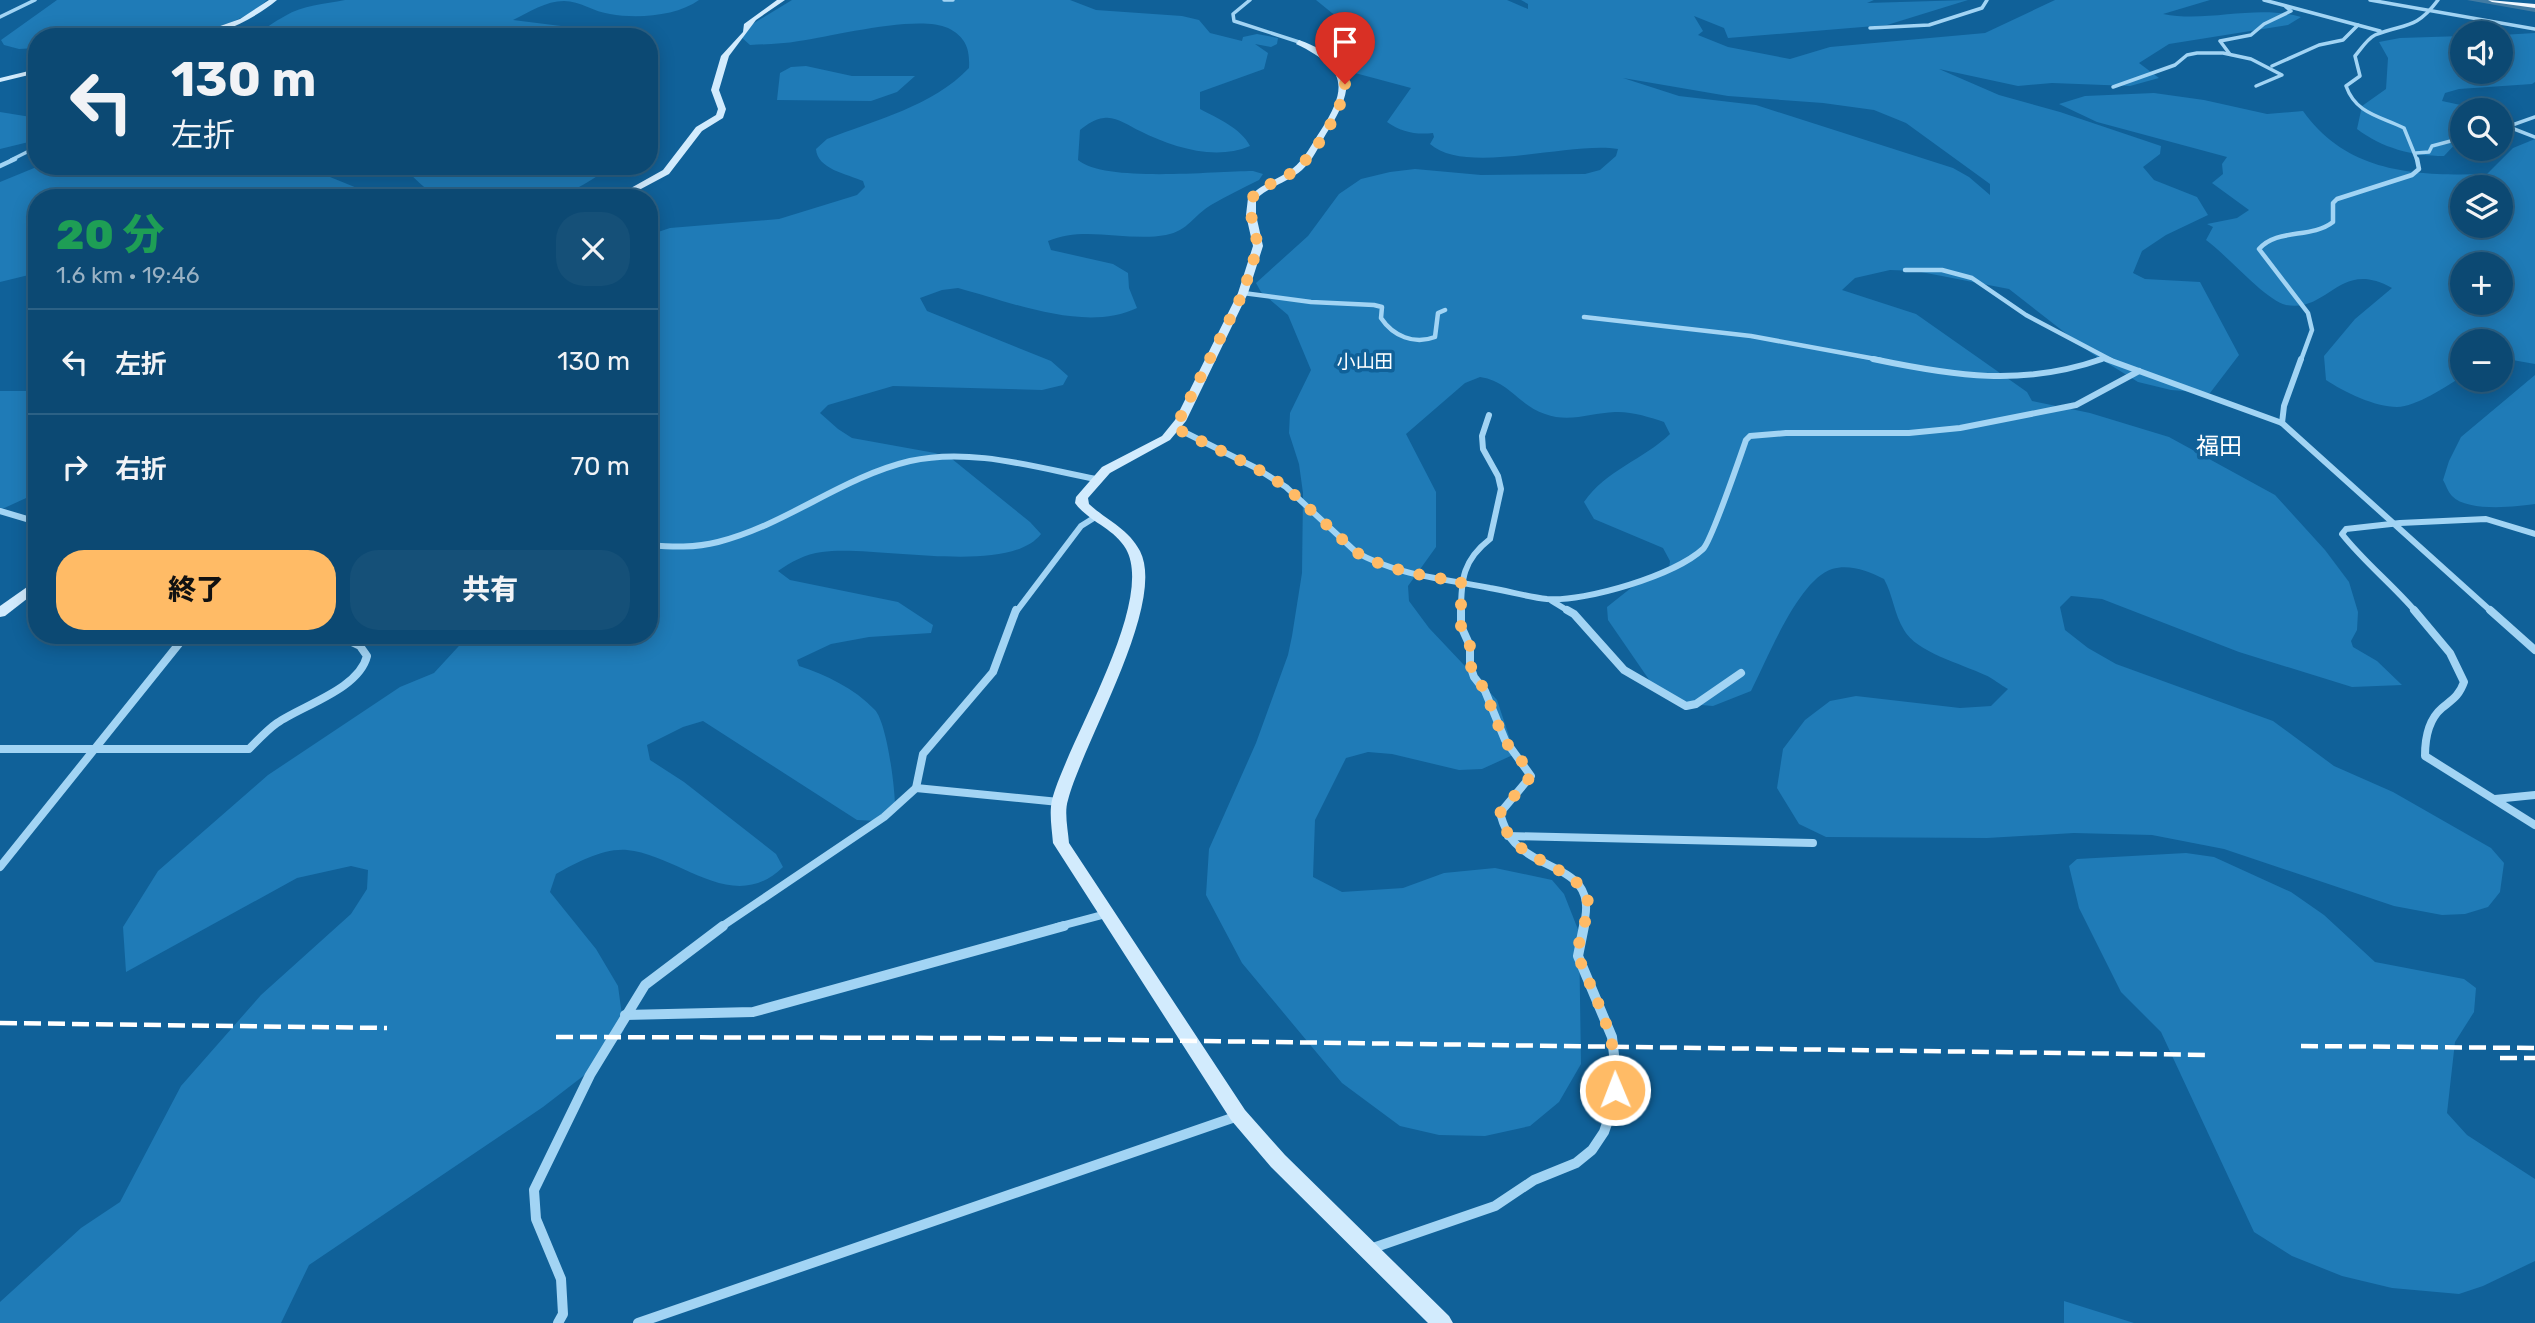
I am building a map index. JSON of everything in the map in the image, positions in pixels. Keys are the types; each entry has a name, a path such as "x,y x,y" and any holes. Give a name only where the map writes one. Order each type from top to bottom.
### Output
{"main road":[{"path":"2492,0 2535,6"}],"street":[{"path":"0,17 35,0"},
{"path":"221,28 274,0"},
{"path":"634,189 666,172 699,129 720,116 722,110 715,90 725,56 746,33 747,26 754,19 782,0"},
{"path":"944,0 953,0"},
{"path":"1250,0 1233,14 1234,21 1316,50 1331,62 1343,77 1345,95 1339,110 1301,165 1252,198 1251,215 1258,246 1243,293 1175,428 1153,446 1112,466 1096,479 1082,497 1081,503 1087,510 1124,536 1136,552 1140,571 1134,611 1127,634 1059,802 1061,843 1238,1115 1278,1161 1442,1323"},
{"path":"1870,28 1929,25 1982,8 1987,0"},
{"path":"2264,0 2381,32"},
{"path":"2370,0 2535,29"},
{"path":"2282,423 2284,406 2312,330 2311,322 2308,313 2259,249 2267,240 2325,229 2333,222 2333,203 2337,199 2412,175 2418,170 2416,153 2404,128 2356,107 2348,97 2346,86 2360,76 2355,56 2372,36 2408,27 2430,11 2438,0"},
{"path":"2256,86 2281,75 2272,66 2230,53 2223,48 2220,41 2251,34 2291,10 2286,7"},
{"path":"2272,66 2319,45 2343,40 2358,25"},
{"path":"2113,87 2159,68 2177,64 2187,55 2230,53"},
{"path":"0,80 28,73"},
{"path":"2513,125 2535,117"},
{"path":"2513,129 2535,137"},
{"path":"2416,153 2429,152 2432,146 2450,141"},
{"path":"0,166 28,152"},
{"path":"1905,270 1942,270 1972,278 2026,315 2104,358 2282,423 2535,650"},
{"path":"1243,293 1321,303 1356,301 1373,304 1382,307 1381,318 1389,328 1414,341 1423,342 1435,337 1438,313 1445,310"},
{"path":"1584,317 1712,330 1945,371 1996,377 2044,377 2104,358"},
{"path":"1175,428 1256,468 1286,487 1356,552 1366,558 1410,572 1548,599 1579,597 1629,584 1673,567 1705,548 1746,440 1750,436 1786,433 1909,433 1960,428 2076,405 2139,371"},
{"path":"1369,1249 1494,1206 1534,1180 1576,1163 1592,1150 1598,1141 1614,1106 1616,1073 1612,1037 1578,956 1577,942 1588,910 1587,897 1575,881 1518,847 1508,836 1500,813 1531,776 1504,740 1485,691 1470,665 1470,646 1461,626 1461,582 1473,552 1490,539 1502,489 1498,475 1483,449 1482,436 1489,415"},
{"path":"658,547 678,550 709,546 752,530 860,480 911,461 974,459 1096,479"},
{"path":"0,511 28,519"},
{"path":"558,1323 563,1314 561,1279 536,1219 534,1190 590,1075 645,985 693,947 884,817 916,788 923,754 933,738 993,672 1017,608 1081,526 1097,516"},
{"path":"2535,534 2486,519 2346,529 2342,534 2356,552 2393,586 2450,653 2464,682 2453,703 2438,711 2427,738 2425,756 2535,825"},
{"path":"0,613 28,591"},
{"path":"1548,599 1574,614 1624,670 1686,706 1696,704 1741,673"},
{"path":"0,867 179,644"},
{"path":"0,749 248,749 278,722 330,695 362,669 368,660 367,653 357,644"},
{"path":"916,788 1059,802"},
{"path":"2494,799 2535,796"},
{"path":"1508,836 1813,844"},
{"path":"625,1015 754,1012 1106,914"},
{"path":"638,1323 1238,1115"}],"shaded area":[{"path":"57,0 267,0 245,16 210,28 28,28 28,48 4,45 1,40"},
{"path":"345,0 699,0 668,13 632,16 604,13 570,1 557,1 513,20 565,28 266,28 299,9"},
{"path":"792,0 1070,0 1096,10 1182,16 1199,20 1210,33 1242,41 1243,37 1257,34 1278,38 1277,44 1271,47 1255,44 1268,53 1264,69 1200,92 1200,109 1235,129 1250,146 1223,152 1194,150 1152,137 1113,118 1094,121 1080,130 1078,160 1092,167 1135,174 1253,171 1263,174 1259,180 1211,205 1174,233 1151,237 1076,234 1048,241 1051,250 1113,264 1128,273 1129,288 1137,308 1117,315 1071,316 1048,313 958,288 942,290 920,298 927,311 1051,361 1068,376 1063,385 1042,390 893,386 828,405 820,413 852,438 935,453 952,459 1041,534 1024,547 1000,554 939,556 822,552 798,559 778,571 790,580 898,602 933,625 931,633 869,637 831,644 797,660 799,666 839,683 875,710 887,743 895,812 879,821 857,820 703,721 683,727 647,745 650,760 684,782 776,854 783,867 764,881 745,886 706,879 647,854 618,850 590,857 556,874 550,892 596,949 618,986 624,1030 604,1060 543,1107 309,1265 281,1323 0,1323 0,1302 81,1228 120,1202 181,1086 261,995 351,914 367,889 368,870 351,866 297,878 126,972 123,927 158,871 268,775 400,687 434,673 461,644 658,644 658,232 670,228 779,219 857,195 865,187 863,181 827,166 818,156 816,149 827,139 921,102 955,81 969,68 968,49 963,40 948,28 934,24 897,25 793,42 750,45 740,36 749,26"},
{"path":"1316,0 1507,0 1528,9 1528,4 1521,0 1874,0 1867,3 1968,0 1887,25 1728,38 1724,28 1694,16 1703,31 1698,35 1728,47 1790,59 1830,47 1985,33 2055,0 2210,0 2163,14 2197,16 2266,12 2301,17 2288,25 2169,44 2139,63 2159,78 2130,86 2052,83 2018,86 1939,69 1999,95 2060,112 2161,146 2160,154 2143,167 2154,180 2197,197 2208,215 2166,235 2142,251 2133,273 2145,279 2200,282 2239,355 2210,393 2171,390 2138,382 2091,353 2009,289 1916,271 1890,270 1855,278 1842,290 1916,314 2027,392 2032,401 2090,413 2169,437 2275,495 2325,550 2349,582 2358,612 2357,630 2351,641 2353,647 2377,661 2402,685 2352,687 2239,652 2102,599 2071,596 2060,607 2065,630 2088,648 2116,664 2273,721 2334,766 2393,792 2491,848 2504,863 2500,892 2488,907 2465,914 2442,915 2394,906 2224,849 2152,835 2074,833 1987,838 1826,837 1799,824 1777,788 1783,749 1805,720 1830,701 1856,696 1960,708 1991,706 2008,689 1988,676 1918,645 1904,630 1884,579 1845,567 1832,569 1819,576 1807,588 1785,622 1751,691 1713,706 1689,704 1652,684 1608,620 1607,607 1636,584 1669,569 1670,561 1663,548 1594,519 1584,502 1614,473 1670,434 1664,422 1621,412 1571,418 1554,417 1536,410 1499,383 1480,377 1465,383 1406,434 1436,492 1436,547 1408,586 1409,601 1429,628 1497,700 1515,754 1482,769 1459,770 1392,754 1368,752 1346,758 1315,820 1313,877 1342,892 1403,888 1444,873 1495,868 1552,880 1564,894 1579,932 1581,1064 1559,1102 1530,1126 1485,1136 1439,1135 1400,1126 1342,1083 1242,963 1206,895 1209,849 1256,743 1288,655 1302,573 1303,493 1299,464 1289,433 1290,413 1311,370 1288,315 1261,292 1256,283 1308,236 1339,194 1361,179 1415,169 1481,175 1585,174 1600,170 1616,156 1618,149 1573,149 1493,158 1446,153 1430,144 1433,133 1409,132 1387,122 1411,88 1340,69 1335,62 1338,49 1361,30","holes":["1623,78 1728,96 1874,110 1906,123 1990,184 1990,195 1969,177 1953,168 1756,105 1679,96"]},
{"path":"2535,33 2535,82 2459,89 2445,93 2442,101 2450,103 2450,150 2444,156 2398,150 2357,129 2362,106 2386,89 2388,58 2379,42 2400,38 2450,36 2450,84 2513,84 2513,34"},
{"path":"806,66 852,76 915,76 897,92 871,101 777,100 780,73 791,67"},
{"path":"2154,93 2204,100 2267,114 2303,111 2321,132 2341,148 2363,159 2410,172 2435,174 2487,174 2500,161 2513,161 2513,148 2535,139 2535,364 2513,360 2513,329 2450,329 2450,384 2413,404 2397,407 2379,404 2333,385 2326,380 2324,356 2355,319 2392,288 2374,280 2359,279 2347,282 2313,302 2286,305 2277,301 2206,240 2213,227 2207,224 2237,218 2249,210 2212,183 2223,174 2222,164 2227,157 2097,122 2059,104 2085,96"},
{"path":"0,112 28,117 28,142 0,149"},
{"path":"28,171 28,175 330,175 360,189 28,189 28,275 0,282 0,182"},
{"path":"411,175 598,175 574,189 424,187"},
{"path":"2535,375 2535,504 2492,507 2459,501 2451,494 2443,480 2461,437"},
{"path":"0,391 28,391 28,497 0,510"},
{"path":"2186,853 2214,857 2291,892 2324,915 2375,962 2464,979 2476,988 2474,1012 2455,1042 2447,1113 2467,1135 2535,1179 2535,1261 2483,1286 2459,1294 2392,1288 2342,1276 2292,1256 2254,1232 2161,1032 2121,992 2079,908 2069,866 2077,859"},
{"path":"2064,1301 2134,1323 2064,1323"}],"waterway":[{"path":"2472,0 2535,9"}],"railway":[{"path":"0,1023 387,1028"},
{"path":"556,1037 984,1038 2209,1055"},
{"path":"2301,1046 2535,1048"},
{"path":"2500,1058 2535,1058"}],"district":[{"name":"小山田","path":"1365,361"},
{"name":"福田","path":"2219,446"}],"route":[{"path":"1345,84 1345,95 1339,110 1301,165 1257,192 1252,198 1251,215 1258,246 1243,293 1175,428 1256,468 1286,487 1356,552 1366,558 1410,572 1461,582 1461,626 1470,646 1470,665 1474,677 1485,691 1504,740 1531,776 1525,787 1500,813 1504,827 1518,847 1575,881 1587,897 1588,910 1577,942 1578,956 1612,1037 1615,1090"}]}
